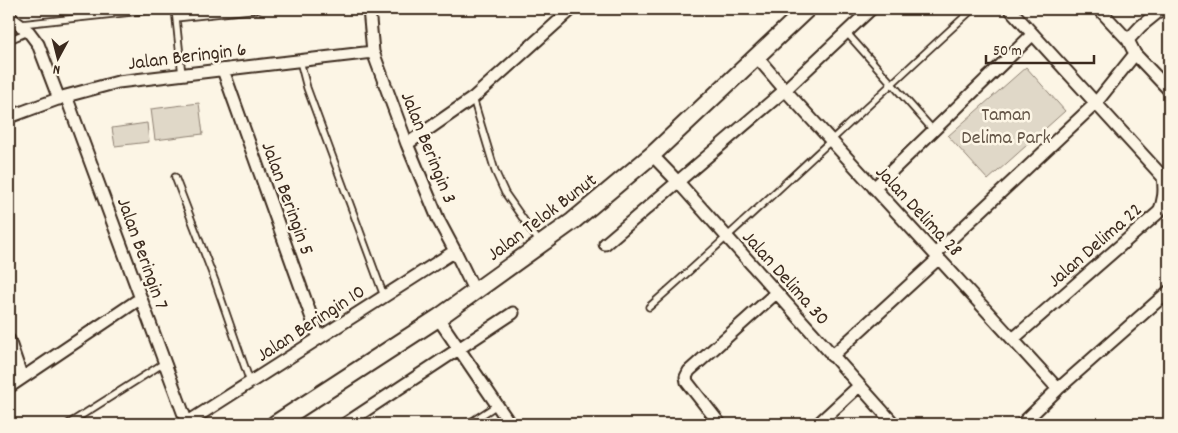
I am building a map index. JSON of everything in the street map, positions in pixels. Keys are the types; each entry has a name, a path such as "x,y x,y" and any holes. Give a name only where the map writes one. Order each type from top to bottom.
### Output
{"street":[{"name":"Jalan Beringin 3","path":"369,9 373,52 407,144 439,222 456,250 475,292"},
{"path":"407,144 473,98 572,9"},
{"name":"Jalan Telok Bunut","path":"275,424 438,318 573,221 652,155 807,9"},
{"path":"605,244 785,90 871,9"},
{"name":"Jalan Delima 22","path":"1010,9 1094,104 1163,177 1164,198 1159,212 1013,339"},
{"path":"1099,9 1128,40 1135,54 1169,90"},
{"path":"1128,40 1141,26 1162,9"},
{"name":"Jalan Beringin 7","path":"9,17 29,32 38,44 63,98 141,298 186,424"},
{"path":"874,188 1033,34"},
{"name":"Jalan Beringin 6","path":"9,117 63,98 118,82 373,52"},
{"path":"832,356 1094,104 1135,54"},
{"name":"Jalan Delima 28","path":"756,56 1058,389"},
{"name":"Jalan Beringin 5","path":"223,70 319,338"},
{"name":"Jalan Delima 30","path":"652,155 894,424"},
{"name":"Jalan Beringin 10","path":"186,424 456,250"},
{"path":"1022,424 1058,389 1169,291"},
{"path":"720,424 687,382 686,377 689,371 776,292"},
{"path":"9,386 141,298"},
{"path":"344,424 513,313"},
{"path":"438,318 510,424"},
{"path":"9,340 22,378"},
{"path":"818,424 860,386"}],"lane":[{"path":"19,24 160,9"},
{"path":"175,9 182,75"},
{"path":"176,18 259,9"},
{"path":"649,307 728,238 890,84 973,9"},
{"path":"9,40 29,32"},
{"path":"846,32 890,84 934,130"},
{"path":"300,61 307,88 384,296"},
{"path":"473,98 495,171 505,193 541,245"},
{"path":"175,177 215,281 250,382"},
{"path":"68,424 164,362"},
{"path":"468,424 497,405"}],"green space":[{"name":"Taman Delima Park","path":"1026,67 1065,111 988,180 948,136"},
{"path":"199,103 203,134 155,140 151,109"},
{"path":"147,123 149,142 115,146 112,128"}]}
